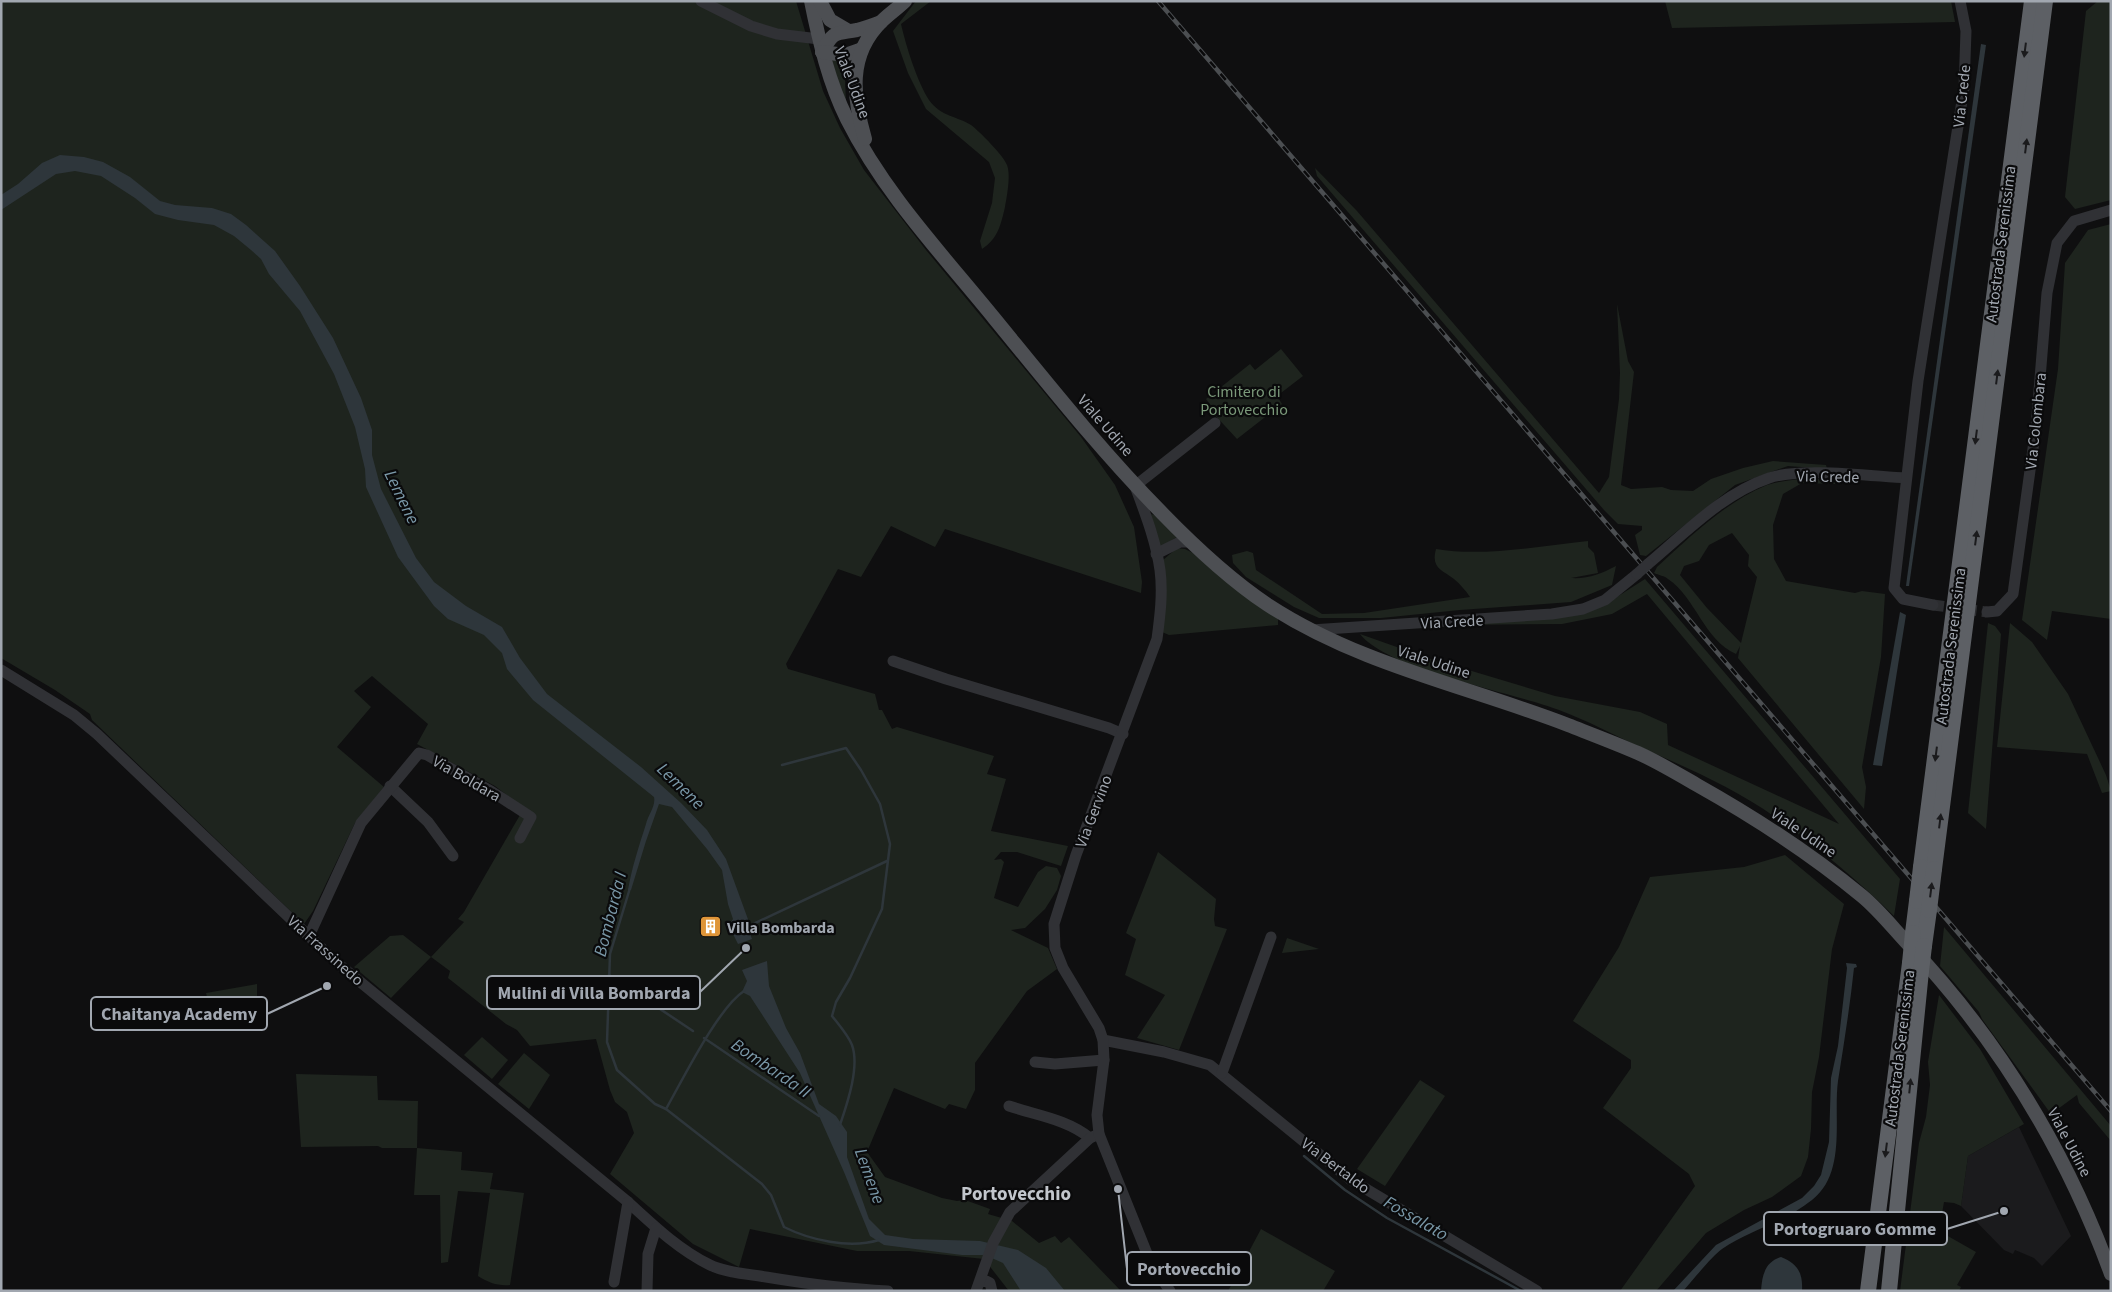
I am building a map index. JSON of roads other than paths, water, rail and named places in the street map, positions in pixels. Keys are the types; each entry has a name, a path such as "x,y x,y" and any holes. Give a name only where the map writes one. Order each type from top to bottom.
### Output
{"highway":[{"name":"Autostrada Serenissima","path":"1928,868 2032,1"},
{"name":"Autostrada Serenissima","path":"1868,1291 1916,967 1924,946 1923,905 2045,1"},
{"name":"Autostrada Serenissima","path":"1889,1291 1916,967 1913,933 1923,905"}],"main road":[{"name":"Viale Udine","path":"811,1 821,45 846,117 869,157 902,206 1089,434 1135,486 1189,542 1267,604 1311,630 1374,660 1533,712 1642,754 1735,806 1825,867 1867,900 1934,972 1968,1012 2020,1087 2063,1161 2111,1274"},
{"path":"820,1 830,20 847,30"},
{"path":"869,157 858,117 855,86 857,66 862,49 881,22 906,1"},
{"path":"821,45 837,33 881,22"},
{"path":"821,45 845,55 862,49"}],"street":[{"path":"701,1 751,26 821,45"},
{"name":"Via Crede","path":"1311,630 1543,615 1583,609 1605,600 1712,510 1748,488 1770,478 1797,474 1906,478 1918,381 1964,88 1966,30 1960,1"},
{"name":"Via Colombara","path":"1987,612 1997,611 2013,594 2036,427 2047,294 2057,243 2074,221 2111,210"},
{"path":"1135,486 1215,423"},
{"path":"1906,478 1894,588 1903,599 1934,605"},
{"name":"Via Gervino","path":"1094,1136 1107,1040 1063,968 1054,948 1054,924 1076,856 1158,639 1161,602 1160,570 1151,530 1135,486"},
{"path":"1156,554 1180,542 1189,542"},
{"path":"893,661 1123,734"},
{"name":"Via Frassinedo","path":"1,670 74,715 97,734 336,962 628,1202 656,1228 702,1261 723,1269 825,1287 888,1291"},
{"name":"Via Boldara","path":"309,936 356,831 366,814 417,754 422,752 491,791 531,818 520,838"},
{"path":"390,786 428,822 453,856"},
{"path":"1222,1073 1271,937"},
{"name":"Via Bertaldo","path":"1107,1040 1210,1065 1351,1180 1537,1291"},
{"path":"1035,1062 1054,1064 1104,1060"},
{"path":"1009,1106 1026,1112 1038,1113 1094,1136 1150,1261 1170,1291"},
{"path":"984,1287 987,1261 993,1242 1010,1212 1094,1136"},
{"path":"614,1282 628,1202"},
{"path":"647,1291 648,1254 656,1228"}],"waterway":[{"name":"Portovecchio","path":"782,765 846,748 880,804 890,844 882,909 850,978 836,1002 832,1016 848,1038 854,1054 852,1085 840,1125"},
{"path":"747,927 887,861"},
{"name":"Bombarda I","path":"630,888 610,954 607,1042 617,1070 655,1104 666,1109 712,1028 723,1012 744,991"},
{"name":"Bombarda II","path":"609,975 693,1031"},
{"name":"Bombarda II","path":"704,1038 819,1116"},
{"path":"666,1109 762,1184 771,1195 784,1227 806,1236 830,1242 855,1244 879,1240"},
{"name":"Fossalato","path":"1304,1156 1345,1190 1387,1218 1521,1291"}],"tunnel":[{"path":"1933,605 1987,612"}],"railway":[{"path":"1158,1 2111,1111"}],"place":[{"name":"Villa Bombarda","path":"711,927"},
{"name":"Mulini di Villa Bombarda","path":"746,948"},
{"name":"Chaitanya Academy","path":"327,986"},
{"name":"Portovecchio","path":"1118,1189"},
{"name":"Portogruaro Gomme","path":"2004,1211"}],"district":[{"name":"Portovecchio","path":"1016,1193"}],"park label":[{"name":"Cimitero di Portovecchio","path":"1244,400"}],"water label":[{"name":"Lemene","path":"402,497"},
{"name":"Lemene","path":"681,786"},
{"name":"Lemene","path":"870,1176"}]}
